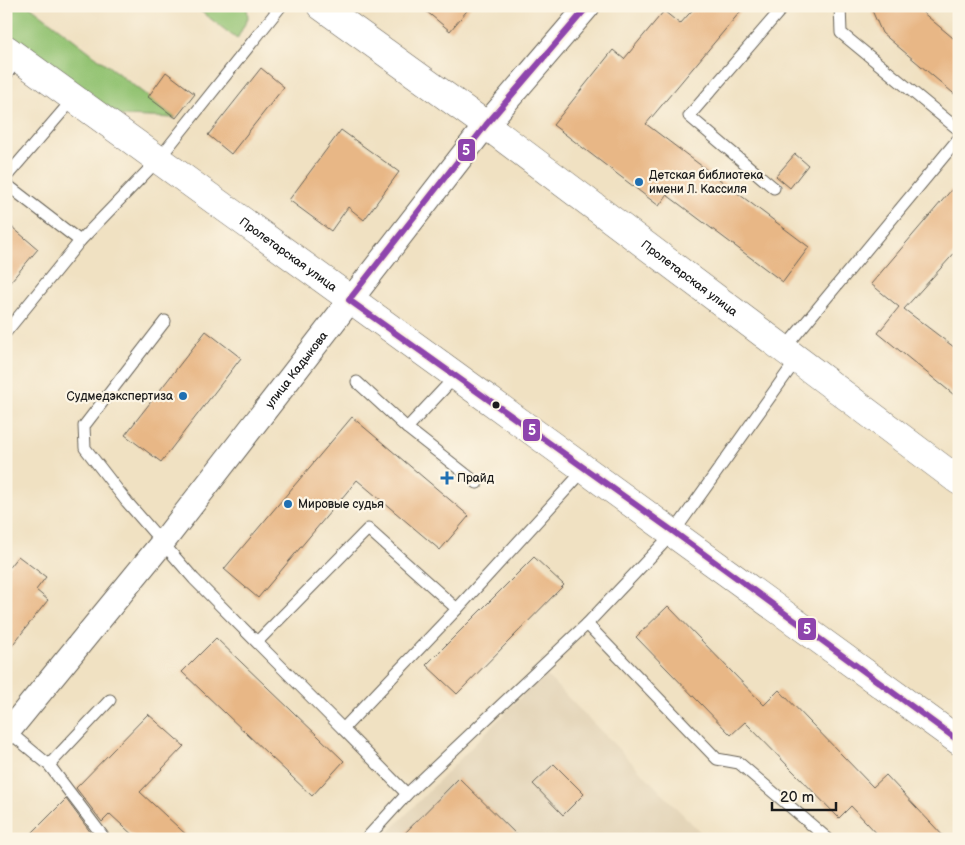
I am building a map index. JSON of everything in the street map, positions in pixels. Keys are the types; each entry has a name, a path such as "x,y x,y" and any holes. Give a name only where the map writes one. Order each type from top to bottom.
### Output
{"street":[{"name":"Пролетарская улица","path":"322,6 486,125 959,480"},
{"name":"улица Кадыкова","path":"7,733 163,542 348,300 486,125 588,6"},
{"name":"Пролетарская улица","path":"10,60 74,98 348,300 584,470 674,532 959,741"}],"lane":[{"path":"6,332 80,241 158,160 281,6"},
{"path":"774,188 689,116 784,6"},
{"path":"840,6 841,33 959,130"},
{"path":"6,177 42,138 74,98"},
{"path":"366,839 407,794 586,624 674,532 791,354 959,138"},
{"path":"6,184 80,241"},
{"path":"165,321 84,426 85,448 127,502 194,579 258,641 407,794"},
{"path":"407,428 455,377"},
{"path":"357,382 407,428 477,484"},
{"path":"343,729 457,609 584,470"},
{"path":"258,641 368,529 457,609"},
{"path":"586,624 717,759 739,763 828,839"},
{"path":"49,765 110,700"},
{"path":"7,733 49,765 105,839"}],"shaded area":[{"path":"544,673 707,839 382,839"}],"green space":[{"path":"6,6 30,6 176,118 96,115 6,49"},
{"path":"194,6 247,6 248,18 237,39"}],"building":[{"path":"420,6 471,6 450,31"},
{"path":"696,6 745,6 646,124 809,247 783,282 667,195 659,206 553,125 613,50 624,59 664,11 680,24"},
{"path":"870,6 915,6 959,43 959,98 882,33"},
{"path":"261,68 284,87 231,154 208,135"},
{"path":"166,72 195,94 176,118 148,97"},
{"path":"341,130 399,172 364,220 348,207 331,231 289,200"},
{"path":"795,154 808,165 790,188 776,176"},
{"path":"959,181 959,248 904,309 959,351 959,399 878,333 899,307 871,284"},
{"path":"6,222 38,249 6,287"},
{"name":"Судмедэкспертиза","path":"206,331 241,358 161,462 125,435"},
{"path":"352,417 469,516 440,550 357,480 258,598 224,569"},
{"path":"18,556 46,577 36,590 48,600 6,653 6,571"},
{"path":"534,557 564,585 457,694 426,665"},
{"path":"668,606 764,705 779,690 873,787 886,775 946,839 882,839 851,806 839,818 745,722 731,735 636,637"},
{"path":"216,638 344,761 312,796 182,672"},
{"path":"148,714 184,746 140,792 191,839 137,839 110,814 102,822 76,788"},
{"path":"554,764 584,794 563,815 533,784"},
{"path":"459,778 521,839 399,839"},
{"path":"66,799 91,833 85,839 26,839"}],"transit line":[{"name":"5","path":"588,6 486,125 349,300 674,532 959,741"}],"place":[{"name":"Детская библиотека имени Л. Кассиля","path":"639,182"},
{"name":"Судмедэкспертиза","path":"183,396"},
{"name":"Прайд","path":"447,478"},
{"name":"Мировые судья","path":"288,504"}]}
